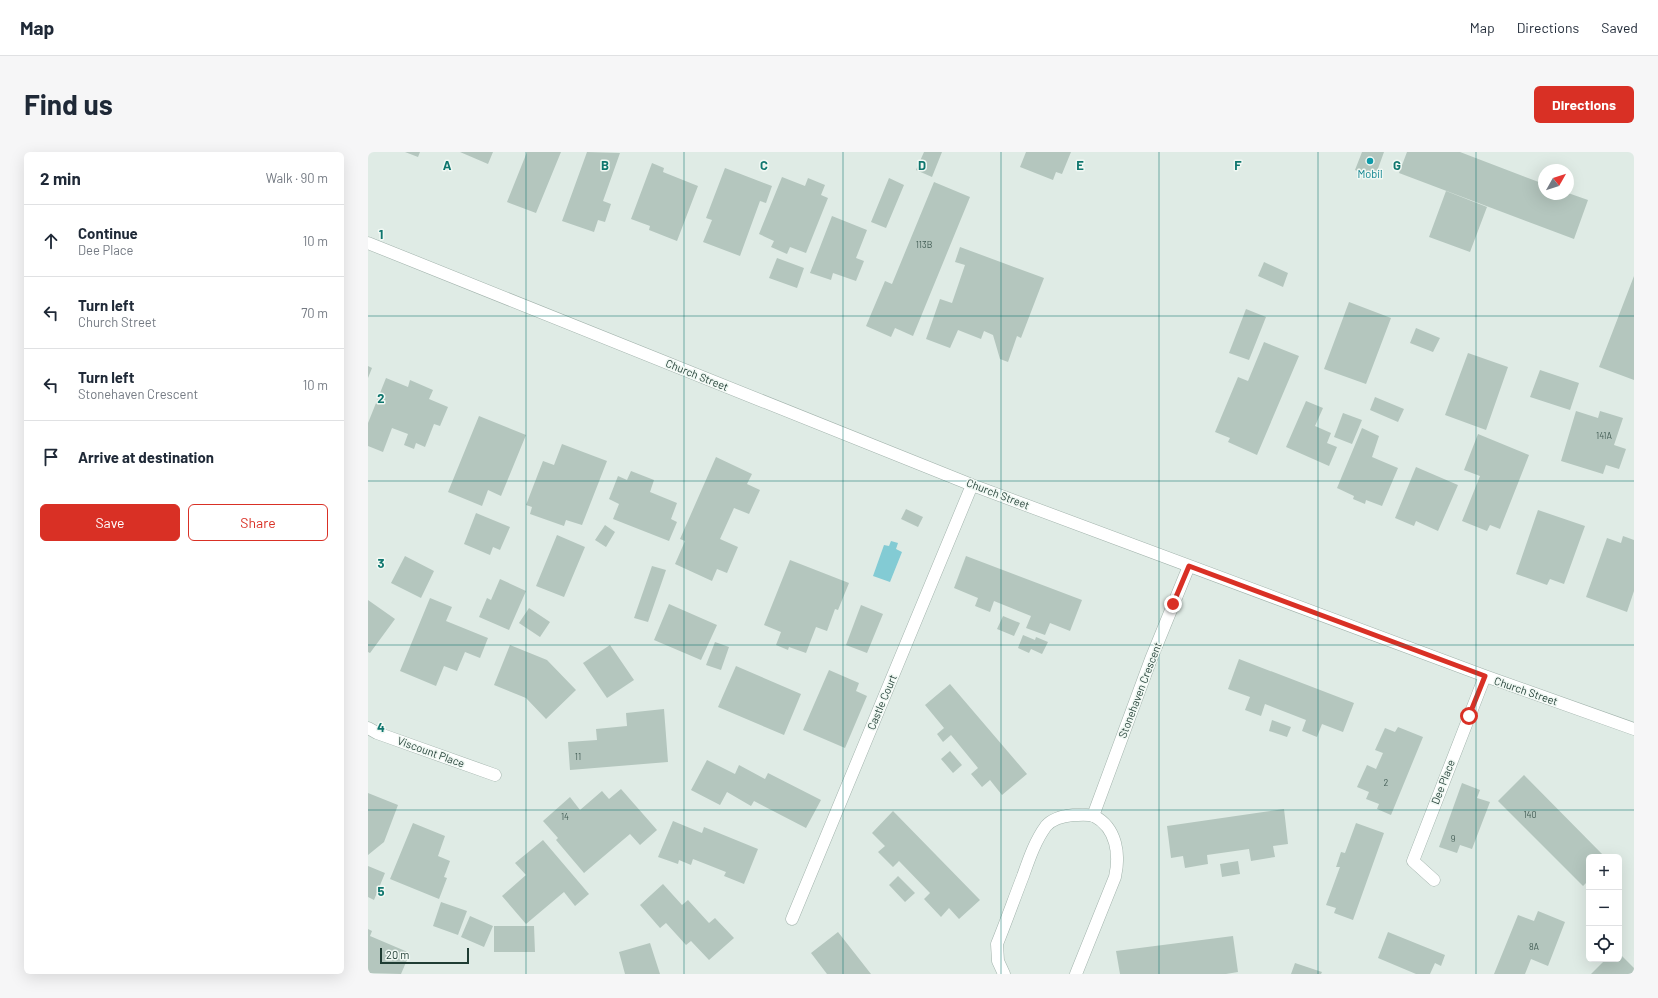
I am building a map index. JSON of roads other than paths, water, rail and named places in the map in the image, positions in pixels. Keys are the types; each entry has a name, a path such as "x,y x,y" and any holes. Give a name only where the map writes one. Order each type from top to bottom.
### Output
{"street":[{"name":"Church Street","path":"368,243 972,485 1485,676 1634,729"},
{"name":"Castle Court","path":"792,919 972,485"},
{"name":"Stonehaven Crescent","path":"1093,816 1151,659 1189,566"},
{"name":"Dee Place","path":"1434,880 1413,860 1485,676"},
{"name":"Viscount Place","path":"368,728 377,733 495,775"},
{"path":"1004,974 998,961 997,944 1035,844 1047,826 1057,818 1068,815 1093,816 1106,825 1113,836 1117,850 1118,864 1112,885 1076,974"}],"water":[{"path":"891,541 898,543 896,549 902,552 890,582 873,576 884,545 889,546"}],"place":[{"name":"Mobil","path":"1370,161"}]}
